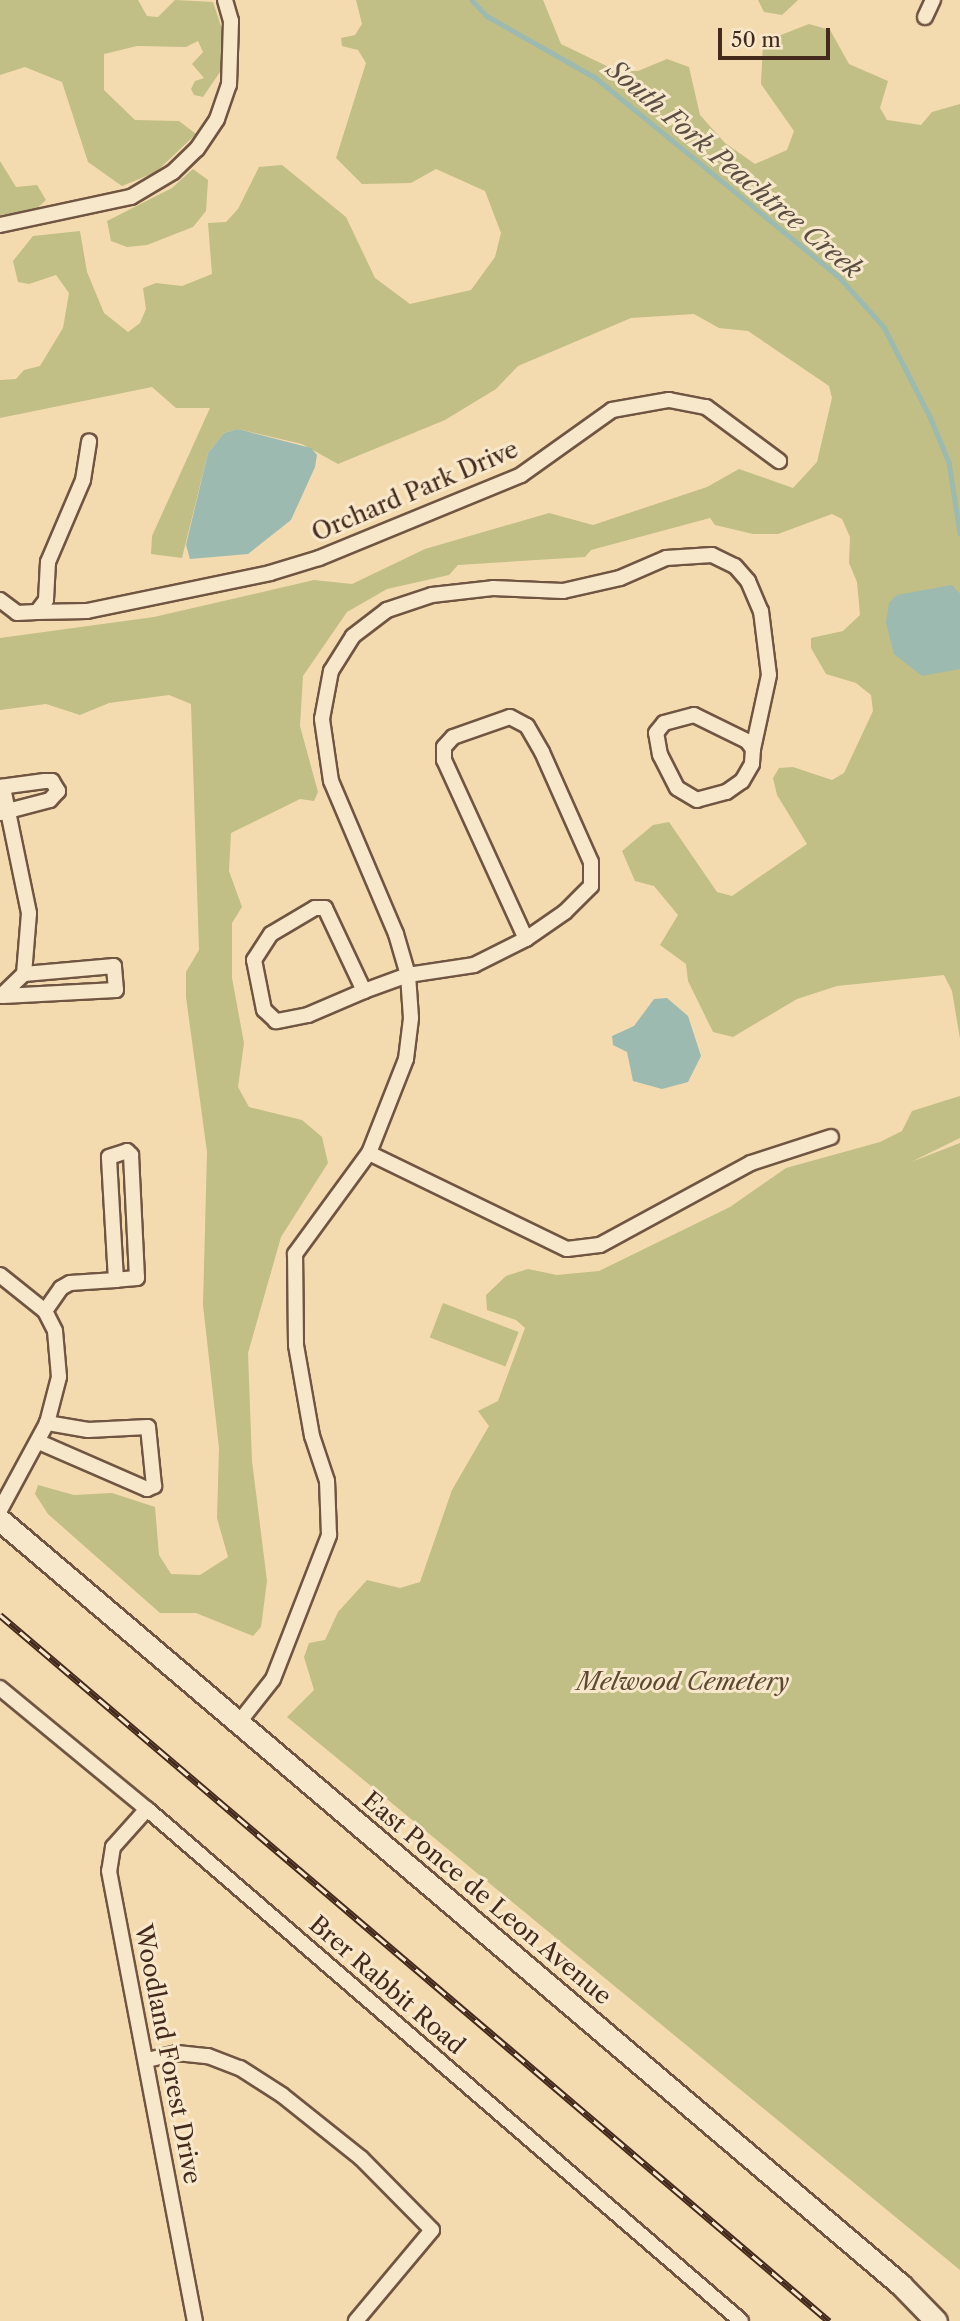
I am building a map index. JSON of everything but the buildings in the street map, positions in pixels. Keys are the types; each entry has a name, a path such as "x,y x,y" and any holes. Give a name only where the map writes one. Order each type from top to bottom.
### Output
{"main road":[{"name":"East Ponce de Leon Avenue","path":"0,1520 240,1721 901,2285 936,2321"}],"street":[{"path":"0,225 131,197 173,172 197,149 217,119 229,85 232,31 225,0"},
{"path":"925,17 933,0"},
{"name":"Orchard Park Drive","path":"0,600 17,614 87,611 270,573 319,558 521,475 612,410 669,400 706,407 779,461"},
{"path":"37,612 46,600 48,562 83,480 89,441"},
{"path":"240,1721 273,1679 329,1535 327,1481 312,1436 296,1345 295,1254 369,1153 406,1059 411,1018 408,975 355,828 331,781 322,719 331,671 353,636 387,610 432,595 493,588 563,591 587,587 666,558 712,555 742,574 761,611 769,675 752,764 742,781 726,792 697,800 677,788 660,755 656,733 664,723 694,715 747,741 753,749"},
{"path":"364,991 325,908 285,922 254,960 264,1010 276,1021 308,1015 408,975 474,965 526,939 565,912 591,886 591,862 542,752 527,726 510,717 453,737 444,747 444,760 526,939"},
{"path":"4,812 50,800 58,791 52,781 2,787 4,812 29,913 24,974"},
{"path":"114,966 116,990 1,997 24,974 114,966"},
{"path":"369,1153 567,1249 600,1245 751,1163 831,1138"},
{"path":"45,1311 61,1288 70,1283 116,1280 137,1278 131,1155 127,1151 108,1157 116,1280"},
{"path":"0,1275 45,1311 55,1331 59,1377 39,1442 0,1510"},
{"path":"39,1442 147,1489 154,1486 148,1427 88,1430 47,1423"},
{"name":"Brer Rabbit Road","path":"0,1688 147,1809 741,2321"},
{"name":"Woodland Forest Drive","path":"147,1809 113,1847 109,1871 195,2321"},
{"path":"147,2060 177,2053 208,2056 240,2068 282,2095 361,2158 432,2230 356,2321"}],"green space":[{"path":"0,0 138,0 147,16 158,17 175,0 213,2 225,38 222,69 203,97 194,95 191,89 195,81 204,78 192,64 203,52 198,41 186,47 137,46 104,54 104,90 135,120 179,121 196,134 156,172 122,186 88,162 62,82 25,67 0,75"},
{"path":"356,0 543,0 561,44 617,71 638,71 667,59 689,67 700,115 725,143 755,164 787,150 794,131 761,84 763,42 809,24 830,30 849,64 888,81 880,108 887,120 921,125 932,112 960,104 960,1039 952,991 944,975 837,986 797,999 733,1037 713,1032 688,981 686,964 660,945 678,915 654,886 635,881 622,851 653,825 669,822 717,892 732,896 807,844 777,795 773,778 779,768 793,767 832,780 844,773 873,711 871,695 856,683 826,674 811,648 811,638 843,631 860,615 857,582 849,563 850,537 842,519 832,514 778,534 753,534 715,525 710,518 591,550 585,557 458,565 449,575 387,589 347,612 303,676 300,726 318,792 314,801 300,799 231,833 229,871 242,907 232,923 232,978 244,1043 238,1087 249,1107 302,1120 322,1137 328,1163 281,1237 248,1353 252,1461 267,1581 261,1627 253,1636 196,1613 160,1613 48,1514 35,1494 38,1485 74,1495 112,1493 155,1507 159,1555 171,1574 200,1575 228,1557 217,1518 219,1448 203,1305 207,1152 186,997 186,972 199,950 191,704 169,695 109,703 80,715 46,704 0,710 0,638 154,617 314,580 352,584 425,549 549,513 593,525 707,487 739,469 793,488 817,462 832,398 829,386 748,331 719,328 694,314 631,318 518,366 496,389 445,420 338,464 302,444 238,429 224,433 208,453 182,558 151,554 152,536 210,408 176,408 152,387 0,418 0,380 16,379 24,370 40,366 63,328 69,293 56,275 29,284 18,282 13,261 33,236 80,231 87,272 104,313 128,332 140,323 146,309 143,288 156,283 182,286 212,274 208,223 226,222 238,209 259,167 282,165 346,217 375,278 410,304 471,290 495,257 501,233 485,191 436,169 411,183 362,184 336,158 366,63 358,50 342,46 341,38 355,35 362,24"},
{"path":"758,0 798,0 782,15 764,12"},
{"path":"0,161 16,187 37,185 46,200 35,210 0,215"},
{"path":"193,169 208,180 206,211 193,227 147,245 127,247 111,241 107,221 172,188"},
{"name":"Melwood Cemetery","path":"960,1096 960,1138 911,1162 960,1143 960,2270 287,1717 314,1690 304,1657 309,1643 325,1640 338,1612 367,1580 400,1588 420,1582 452,1490 489,1426 478,1411 498,1401 525,1328 516,1320 487,1310 486,1295 506,1276 528,1269 557,1275 599,1271 730,1207 786,1168 880,1142 902,1131 912,1111"},
{"path":"443,1303 519,1332 505,1367 430,1338"}],"water":[{"path":"238,429 311,448 317,455 315,467 291,520 248,554 190,559 186,545 208,453 224,433"},
{"path":"952,585 960,594 960,669 922,676 894,654 886,623 889,603 897,595"},
{"path":"667,998 688,1016 701,1056 688,1082 662,1089 633,1081 627,1052 613,1045 612,1036 634,1026 654,999"}],"waterway":[{"name":"South Fork Peachtree Creek","path":"472,0 487,16 596,78 840,278 884,327 930,417 949,462 960,533"}],"railway":[{"path":"0,1615 829,2321"}]}
